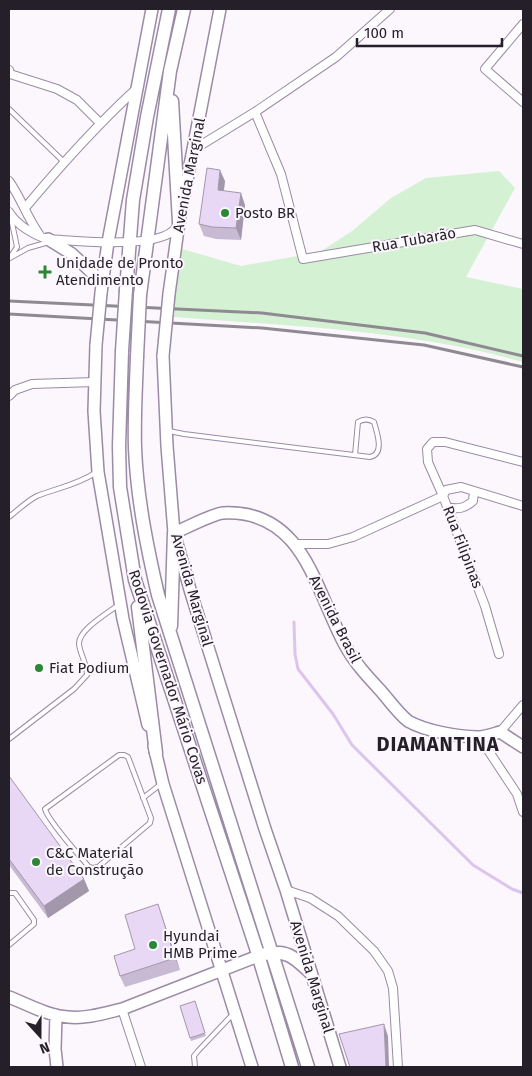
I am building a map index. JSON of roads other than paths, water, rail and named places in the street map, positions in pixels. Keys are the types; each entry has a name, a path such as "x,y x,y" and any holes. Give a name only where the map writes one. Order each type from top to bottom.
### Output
{"main road":[{"name":"Rodovia Governador Mário Covas","path":"169,9 146,117 133,200 122,351 119,446 120,487 135,580 258,956 292,1067"},
{"name":"Rodovia Governador Mário Covas","path":"184,9 170,71 140,295 135,446 138,496 158,595 308,1067"},
{"path":"170,71 179,222"},
{"path":"171,638 174,533"},
{"path":"135,580 156,753"},
{"path":"258,956 272,952 285,953 293,957 310,972"}],"street":[{"path":"152,9 108,242 102,288 94,382 95,449 120,603 134,672 163,784 252,1067"},
{"name":"Avenida Marginal","path":"220,9 179,222 163,356 174,533 191,593 286,890 340,1067"},
{"path":"193,150 255,112 336,57 390,9"},
{"path":"523,24 485,69 523,102"},
{"path":"9,70 10,74 57,89 77,100 100,123"},
{"path":"25,208 100,123 136,89"},
{"name":"Rua Tubarão","path":"255,112 281,174 302,259 475,230 523,244"},
{"path":"9,181 25,208 31,223 47,239 130,242 162,236 173,231 179,222"},
{"path":"10,214 22,226 72,254 102,288"},
{"path":"9,396 15,390 32,384 94,382"},
{"name":"Rua Filipinas","path":"499,654 485,606 428,462 428,448 433,442 444,442 523,462"},
{"path":"295,544 328,544 353,537 443,496 446,490 453,487 461,487 523,506"},
{"path":"447,507 456,509 468,506 473,502 474,492"},
{"name":"Avenida Brasil","path":"174,533 221,513 250,515 268,521 295,544 305,560 344,644 356,665 407,720 434,731 480,738 500,732"},
{"path":"523,705 500,732 523,746"},
{"path":"480,738 517,794 523,812"},
{"path":"286,890 310,898 338,916 374,951 388,971 393,988 398,1067"},
{"path":"9,997 69,1018 99,1014 122,1009 258,956"},
{"path":"122,1009 141,1067"},
{"path":"56,1015 55,1049 57,1067"}],"lane":[{"path":"9,109 64,162"},
{"path":"10,214 17,247 10,258 47,239"},
{"path":"167,431 370,457 376,456 379,452 376,426 371,420 358,422 355,455"},
{"path":"9,517 36,497 61,489 98,472"},
{"path":"9,739 74,690 87,675 79,644 81,635 120,603"},
{"path":"124,754 128,757 143,798 151,818 150,823 98,867 93,868 89,867 45,812 45,808 119,755 124,754"},
{"path":"143,798 163,784"},
{"path":"9,893 14,893 34,920 34,924 9,945"},
{"path":"195,1067 194,1056 235,1012"}],"waterway":[{"path":"294,622 295,654 298,669 333,714 352,745 473,865 512,889 523,893"}],"railway":[{"path":"9,301 262,313 425,333 523,356"},
{"path":"9,314 262,328 424,345 523,367"}],"place":[{"name":"Posto BR","path":"225,213"},
{"name":"Unidade de Pronto Atendimento","path":"45,272"},
{"name":"Fiat Podium","path":"39,668"},
{"name":"C&C Material de Construção","path":"36,862"},
{"name":"Hyundai HMB Prime","path":"153,945"}],"district":[{"name":"DIAMANTINA","path":"438,744"}]}
